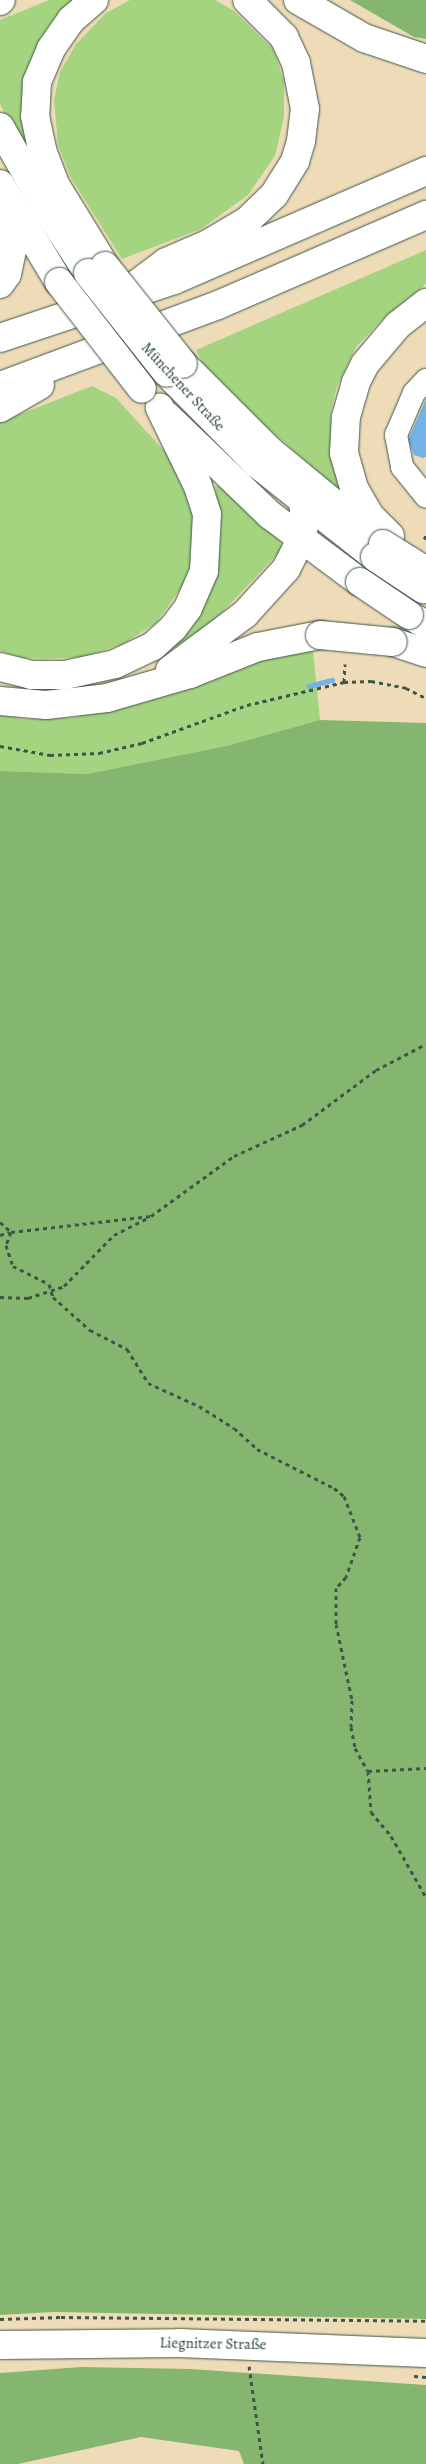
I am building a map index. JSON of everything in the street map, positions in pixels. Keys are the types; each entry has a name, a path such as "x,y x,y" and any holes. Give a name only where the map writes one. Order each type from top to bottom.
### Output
{"main road":[{"path":"94,0 71,20 51,49 37,82 36,116 42,150 56,186 96,269"},
{"path":"120,297 166,262 208,244 247,221 274,196 295,161 304,123 304,95 298,71 284,37 247,0"},
{"path":"298,0 364,38 426,59"},
{"path":"0,127 46,208 175,368 269,450 425,579"},
{"path":"0,338 174,280 282,236 426,171"},
{"path":"0,284 7,274 12,250 4,191"},
{"name":"Münchener Straße","path":"4,191 59,282 151,399 227,477 302,540 360,582 418,620"},
{"path":"0,386 79,359 302,271 426,215"},
{"path":"383,546 370,516 354,488 344,453 346,417 356,382 365,364 398,325 426,302"},
{"path":"0,408 17,400 79,359"},
{"name":"Münchener Straße","path":"175,368 256,463 303,502 383,546"},
{"path":"0,667 31,674 65,675 115,664 153,646 173,628 188,608 204,571 207,514 197,484 151,399"},
{"path":"146,688 245,614 286,569 302,540 305,521 303,502"},
{"path":"0,701 62,704 107,698 146,688 258,647 320,635 360,636 393,642 426,653"},
{"name":"Liegnitzer Straße","path":"0,2345 179,2342 426,2353"}],"lane":[{"path":"423,487 402,467 396,435 414,393 426,380"}],"path":[{"path":"344,682 345,664"},
{"path":"0,746 50,755 98,753 142,743 247,706 344,682 380,683 406,688 426,698"},
{"path":"0,1297 28,1298 64,1286 114,1235 151,1216 234,1156 302,1125 376,1070 426,1044"},
{"path":"0,1235 11,1232 151,1216"},
{"path":"0,1222 11,1232"},
{"path":"11,1232 6,1246 13,1266 49,1284 53,1297 90,1330 127,1349 148,1383 156,1389 199,1406 234,1428 257,1449 334,1488 344,1496 360,1537 346,1577 336,1588 336,1624 352,1700 352,1734 356,1748 368,1770 372,1812 391,1836 426,1897"},
{"path":"368,1770 426,1768"},
{"path":"0,2319 61,2316 426,2322"},
{"path":"249,2366 263,2464"}],"green space":[{"path":"49,0 79,0 53,28 33,171 0,104 0,20"},
{"path":"130,0 215,0 234,11 274,50 284,82 284,117 275,156 248,195 201,229 122,259 71,178 58,145 54,100 60,72 76,44 106,13"},
{"path":"350,0 426,0 426,39 414,37"},
{"path":"426,250 426,284 386,316 356,347 336,389 331,412 331,446 342,493 247,410 203,364 196,350"},
{"path":"92,386 116,398 168,455 179,473 191,502 195,532 190,568 183,585 156,623 123,644 83,657 25,658 0,651 0,422"},
{"path":"219,484 279,539 283,548 215,620 177,646 167,650 216,565 221,528 215,487"},
{"path":"313,650 320,720 226,746 87,774 0,771 0,714 23,719 71,718 178,691 278,652"},
{"path":"320,720 426,723 426,2319 54,2312 0,2315 0,771 87,774 226,746"},
{"path":"81,2367 190,2369 426,2385 426,2464 244,2464 239,2451 141,2437 18,2464 0,2464 0,2373"}],"water":[{"path":"426,399 426,457 423,458 414,455 408,440"}],"waterway":[{"path":"309,686 332,680"}]}
